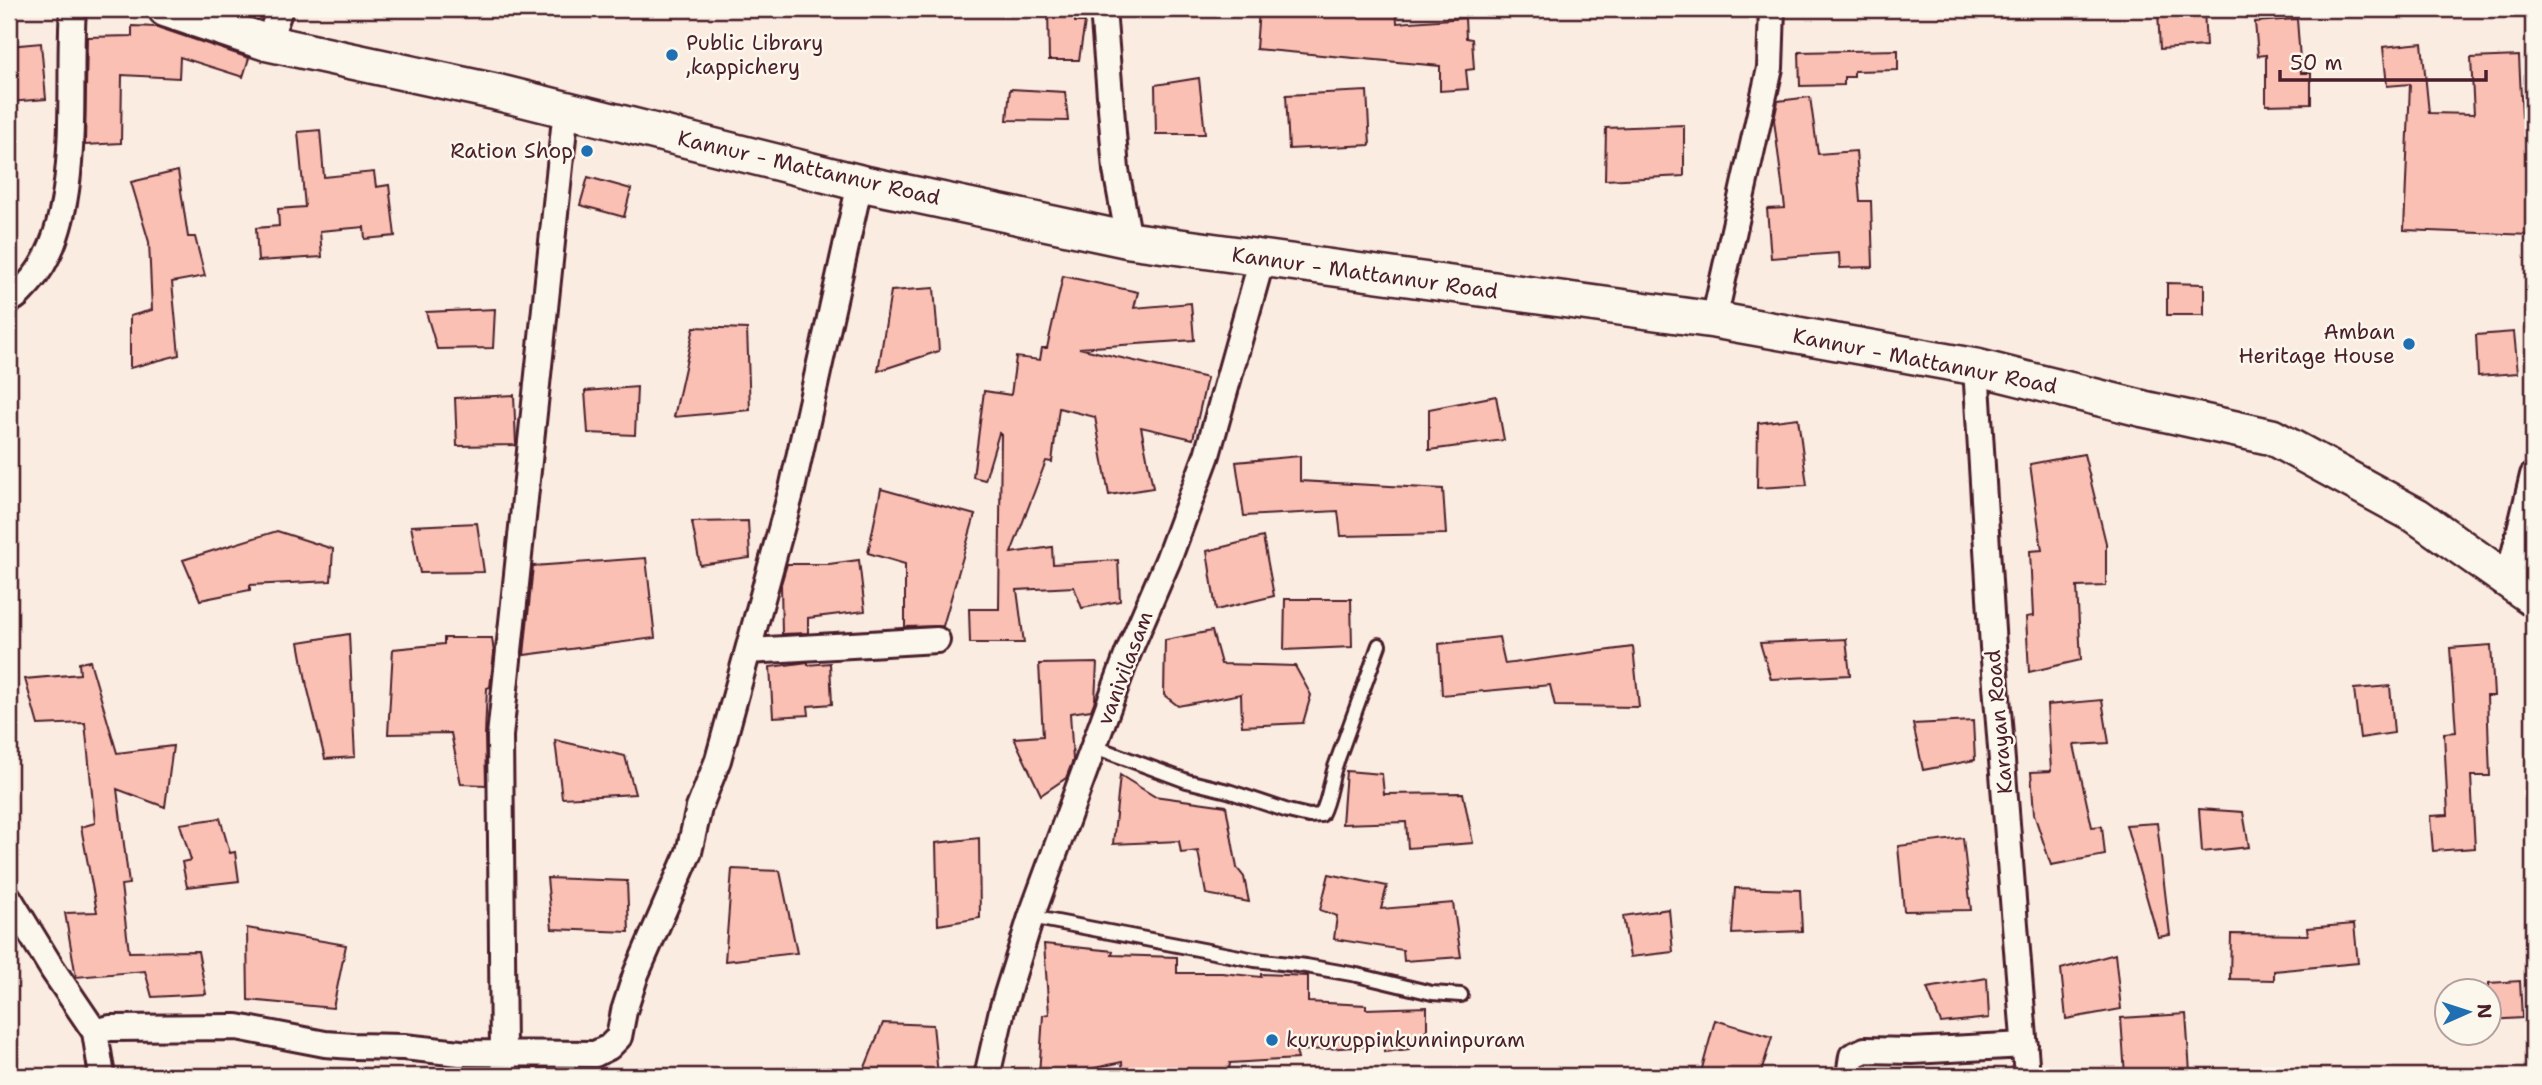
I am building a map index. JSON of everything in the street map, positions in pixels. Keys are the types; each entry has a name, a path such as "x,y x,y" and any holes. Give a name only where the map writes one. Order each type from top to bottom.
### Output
{"main road":[{"name":"Kannur - Mattannur Road","path":"166,9 268,43 566,109 860,183 1129,240 1713,320 1976,367 2144,410 2272,437 2417,516 2521,589"}],"street":[{"path":"9,300 14,299 32,279 50,253 61,221 71,113 73,9"},
{"path":"268,43 280,9"},
{"path":"1103,9 1116,170 1129,240"},
{"path":"1713,320 1770,68 1772,9"},
{"path":"504,1064 500,736 566,109"},
{"path":"95,1032 110,1028 144,1026 237,1027 325,1044 404,1047 460,1053 504,1064 596,1054 609,1048 619,1037 636,974 689,852 699,808 718,760 792,489 860,183"},
{"name":"vanivilasam","path":"987,1076 1002,1010 1031,917 1128,653 1168,560 1207,455 1262,259"},
{"name":"Karayan Road","path":"1976,367 1993,647 2027,1076"},
{"path":"2521,589 2533,475"},
{"path":"748,652 937,640"},
{"path":"9,898 95,1032 102,1076"},
{"path":"1849,1076 1852,1056 1865,1050 1912,1051 2025,1045"}],"lane":[{"path":"1095,747 1187,781 1298,813 1321,815 1335,767 1379,645"},
{"path":"1031,917 1255,960 1357,975 1433,993 1461,995"}],"building":[{"path":"1048,9 1075,9 1075,22 1085,22 1079,60 1049,60"},
{"path":"1259,9 1333,9 1333,13 1396,9 1397,23 1465,18 1466,38 1472,39 1474,69 1466,70 1468,89 1440,91 1440,66 1256,49"},
{"path":"2204,10 2206,46 2160,49 2158,12"},
{"path":"2297,19 2301,73 2311,73 2311,104 2266,105 2266,55 2258,56 2255,22"},
{"path":"132,26 157,27 249,58 243,77 180,57 179,78 122,75 121,143 85,145 87,37 132,36"},
{"path":"41,43 46,99 9,102 9,46"},
{"path":"2422,43 2429,113 2474,114 2471,58 2519,56 2522,117 2533,117 2531,235 2404,230 2410,84 2387,86 2383,47"},
{"path":"1898,50 1898,70 1854,71 1854,77 1844,77 1844,85 1800,86 1799,52"},
{"path":"1199,78 1205,134 1156,134 1155,85"},
{"path":"1010,89 1065,92 1068,121 1007,120"},
{"path":"1367,91 1370,145 1289,149 1286,95"},
{"path":"1810,97 1818,154 1856,151 1860,201 1871,201 1873,267 1840,268 1839,253 1771,258 1767,209 1785,208 1774,120 1778,101"},
{"path":"1684,125 1684,176 1605,180 1606,128"},
{"path":"320,130 324,177 374,172 376,187 389,185 395,236 365,239 364,227 320,231 322,257 258,261 256,228 279,226 278,209 305,207 298,132"},
{"path":"178,171 188,237 195,237 205,276 172,282 179,355 130,368 130,316 152,310 149,242 131,182"},
{"path":"588,177 631,189 624,217 580,205"},
{"path":"1063,276 1138,292 1134,308 1191,303 1194,340 1079,348 1207,378 1193,439 1141,427 1153,488 1109,495 1095,417 1059,408 1052,462 1046,461 1011,553 1052,547 1053,564 1118,560 1120,601 1082,608 1074,587 1017,590 1024,643 970,643 969,609 999,609 1001,434 999,433 985,480 973,477 984,391 1011,395 1016,357 1040,360 1042,348 1047,348"},
{"path":"2167,283 2204,284 2204,315 2167,315"},
{"path":"934,288 939,351 878,371 891,291"},
{"path":"495,309 493,348 437,349 426,312"},
{"path":"694,327 747,329 750,410 674,417"},
{"path":"2514,332 2518,373 2478,376 2476,335"},
{"path":"637,387 635,435 588,433 585,391"},
{"path":"514,395 516,445 457,446 455,398"},
{"path":"1496,396 1504,440 1429,450 1429,409"},
{"path":"1798,418 1807,485 1757,488 1758,423"},
{"path":"2084,454 2106,543 2106,586 2077,587 2081,660 2029,672 2026,617 2033,616 2030,551 2042,550 2030,464"},
{"path":"1300,456 1300,481 1443,489 1446,534 1341,536 1338,511 1244,516 1236,462"},
{"path":"881,489 975,515 943,626 905,627 905,564 868,553"},
{"path":"748,521 750,558 700,565 692,522"},
{"path":"477,523 484,572 420,573 411,526"},
{"path":"277,531 333,549 331,581 250,585 250,590 200,600 183,560"},
{"path":"1263,537 1274,596 1216,610 1207,551"},
{"path":"646,558 655,638 524,655 533,566"},
{"path":"859,560 865,611 808,618 808,633 782,634 781,584 787,564 829,564"},
{"path":"1285,599 1351,599 1352,647 1284,650"},
{"path":"1212,631 1221,664 1295,666 1311,695 1303,723 1242,726 1241,694 1178,706 1164,695 1165,640"},
{"path":"349,634 355,757 325,759 299,642"},
{"path":"1499,637 1505,664 1633,647 1639,707 1555,706 1550,685 1442,695 1439,644"},
{"path":"444,638 492,638 494,653 490,687 487,688 485,736 486,785 461,784 451,733 388,734 393,649 444,644"},
{"path":"1846,639 1850,675 1771,679 1760,643"},
{"path":"2491,645 2494,696 2487,696 2490,776 2471,776 2475,848 2433,851 2430,816 2448,815 2444,733 2456,732 2450,648"},
{"path":"90,661 117,753 173,746 165,807 117,789 129,884 121,885 129,952 198,951 206,994 152,997 145,971 76,977 65,913 97,912 81,827 95,823 85,723 38,725 25,679 80,674 79,663"},
{"path":"808,662 808,665 830,663 832,704 808,706 809,715 773,717 770,667"},
{"path":"1097,663 1095,700 1091,710 1070,713 1073,760 1066,778 1041,795 1014,738 1043,736 1039,664"},
{"path":"2390,686 2394,733 2360,738 2354,689"},
{"path":"2102,700 2109,743 2074,745 2092,827 2102,826 2105,855 2051,865 2034,814 2031,772 2051,771 2047,705"},
{"path":"1973,721 1975,760 1923,770 1913,724"},
{"path":"555,740 625,756 635,794 562,798"},
{"path":"1346,771 1382,774 1384,794 1463,793 1473,843 1408,848 1406,822 1342,824"},
{"path":"1120,775 1154,796 1226,806 1237,868 1244,877 1249,902 1206,894 1198,851 1181,853 1179,841 1113,844"},
{"path":"2199,809 2243,812 2249,847 2202,852"},
{"path":"220,818 230,853 235,852 239,881 187,887 182,862 191,860 180,824"},
{"path":"2157,823 2170,935 2158,937 2126,825"},
{"path":"979,838 980,918 938,925 936,843"},
{"path":"1963,838 1971,910 1904,911 1898,846"},
{"path":"732,869 780,871 797,953 725,961"},
{"path":"1329,874 1387,886 1381,909 1453,903 1461,957 1404,961 1403,950 1334,939 1337,916 1320,910"},
{"path":"547,878 627,881 629,932 552,929"},
{"path":"1735,888 1800,890 1802,931 1732,934"},
{"path":"1669,909 1673,952 1630,957 1623,916"},
{"path":"2354,924 2358,963 2274,971 2274,980 2230,979 2231,934 2308,935 2307,928"},
{"path":"247,928 346,945 333,1008 248,1000"},
{"path":"1044,944 1113,951 1112,955 1177,957 1177,973 1308,976 1308,1002 1366,1005 1366,1009 1427,1007 1427,1029 1409,1049 1384,1052 1384,1045 1296,1051 1298,1059 1230,1063 1228,1076 1123,1076 1122,1062 1081,1071 1039,1075 1043,1015 1049,1014"},
{"path":"2115,954 2121,1009 2066,1019 2061,969"},
{"path":"1987,978 1989,1018 1941,1023 1927,988"},
{"path":"2520,981 2522,1018 2504,1019 2504,982"},
{"path":"2186,1014 2190,1072 2125,1075 2121,1018"},
{"path":"1715,1020 1772,1037 1760,1076 1700,1076"},
{"path":"883,1023 933,1025 938,1075 863,1072"}],"place":[{"name":"Public Library ,kappichery","path":"672,55"},
{"name":"Ration Shop","path":"587,151"},
{"name":"Amban Heritage House","path":"2409,344"},
{"name":"kururuppinkunninpuram","path":"1272,1040"}]}
